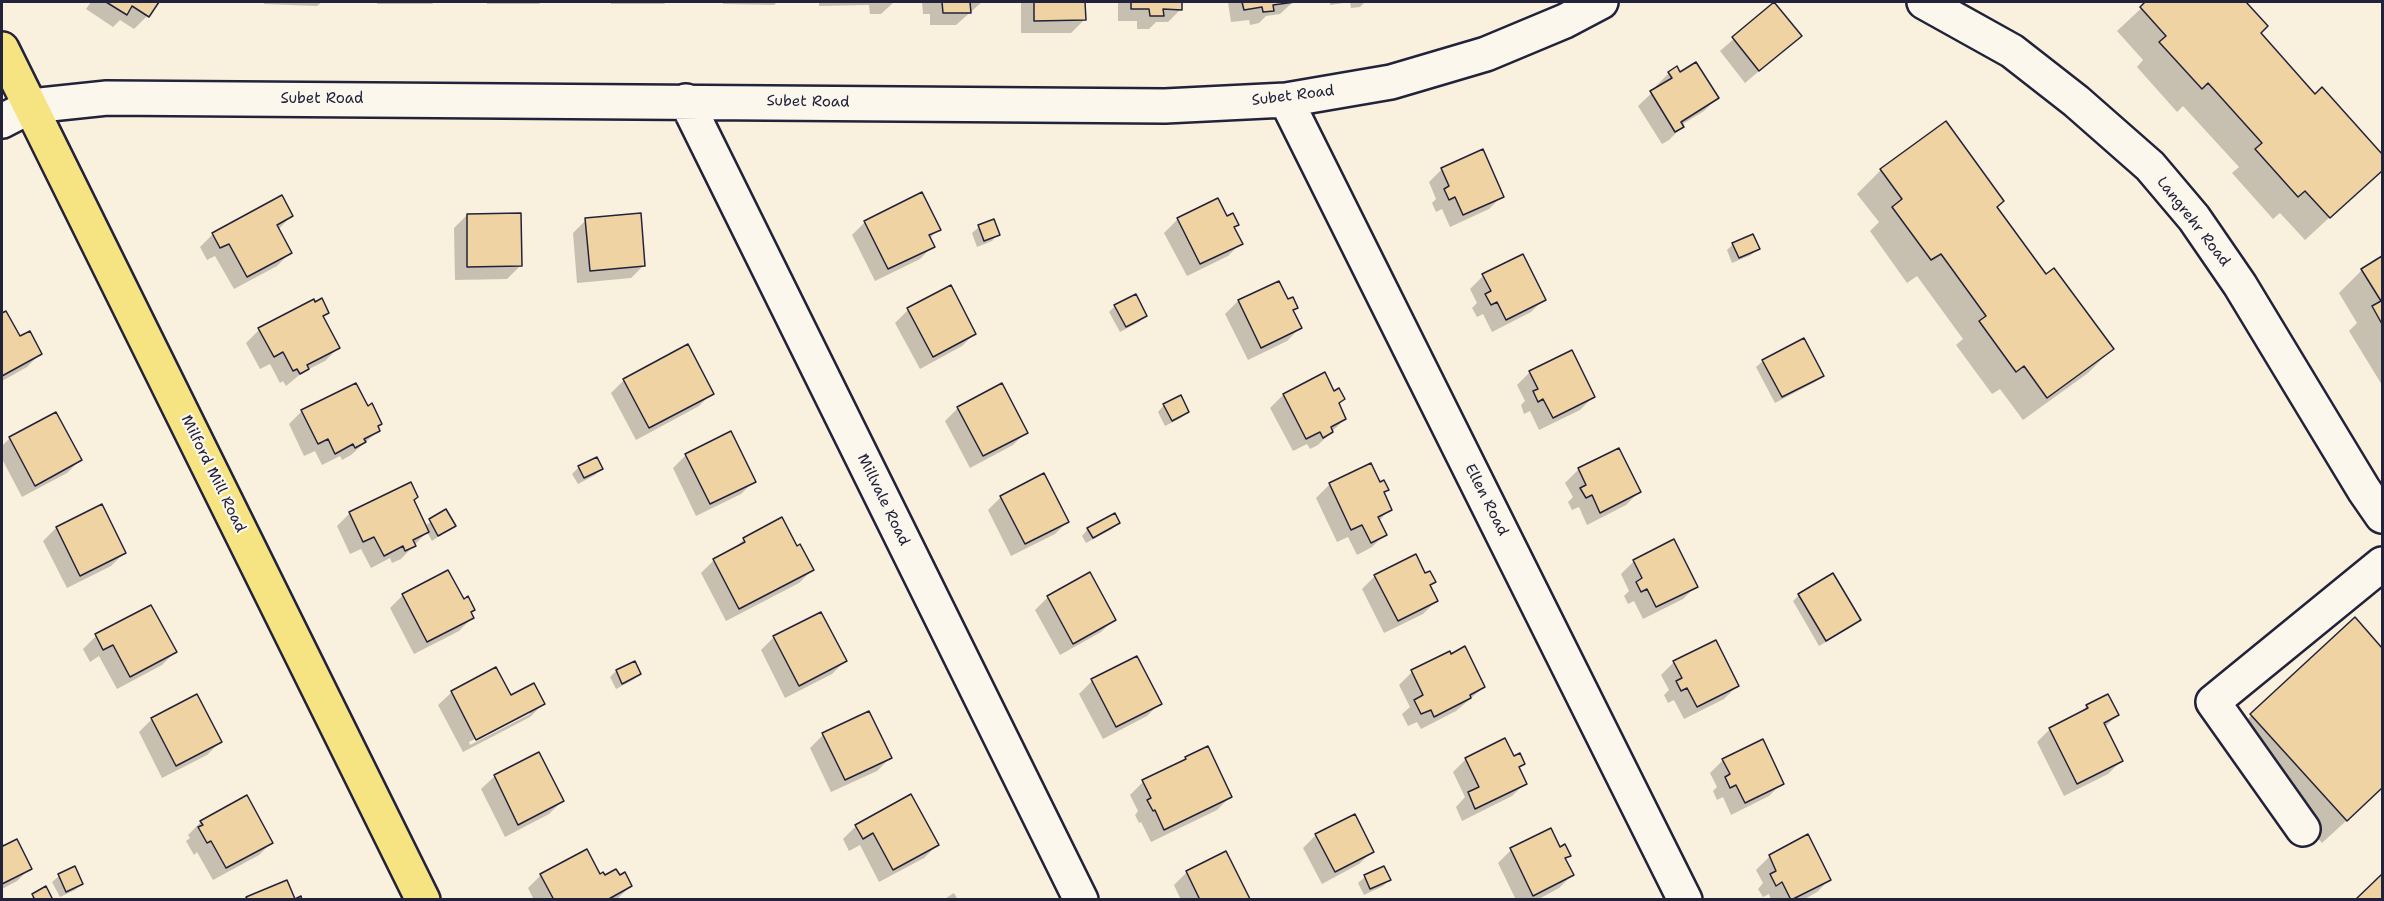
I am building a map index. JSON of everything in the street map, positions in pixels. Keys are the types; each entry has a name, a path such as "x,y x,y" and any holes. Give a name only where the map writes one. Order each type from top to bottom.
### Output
{"main road":[{"name":"Milford Mill Road","path":"2,49 423,900"}],"street":[{"name":"Subet Road","path":"2,121 31,106 107,98 1165,106 1286,100 1391,82 1486,54 1565,21 1601,2"},
{"name":"Langrehr Road","path":"1924,2 2012,51 2076,101 2150,166 2194,218 2240,285 2382,516"},
{"name":"Ellen Road","path":"1286,100 1685,900"},
{"name":"Millvale Road","path":"686,101 1081,900"},
{"path":"2303,828 2213,702 2382,564"}],"building":[{"path":"106,2 159,2 149,17 132,6 127,15"},
{"path":"942,2 970,2 971,13 943,13"},
{"path":"1034,2 1085,2 1086,20 1034,21"},
{"path":"1131,2 1182,2 1182,10 1163,9 1164,16 1150,16 1149,9 1131,9"},
{"path":"1242,2 1295,2 1273,5 1274,11 1263,12 1262,7 1244,10"},
{"path":"1774,2 1802,36 1759,71 1732,37"},
{"path":"2145,2 2246,2 2268,26 2261,33 2315,94 2322,87 2382,154 2382,171 2330,218 2305,191 2298,197 2255,149 2262,143 2208,83 2202,89 2159,42 2166,36 2140,7"},
{"path":"1696,62 1719,98 1681,122 1684,127 1675,132 1650,91 1672,78 1668,72 1677,66 1680,72"},
{"path":"1946,121 2004,201 1997,207 2046,274 2054,268 2114,349 2047,398 2024,366 2016,372 1979,321 1986,316 1941,254 1931,260 1892,207 1902,199 1880,169"},
{"path":"1483,149 1504,197 1463,215 1455,197 1449,200 1444,189 1449,186 1441,168"},
{"path":"922,192 941,230 929,235 935,247 888,269 864,221"},
{"path":"282,195 293,216 277,225 292,253 247,277 229,244 220,248 212,233"},
{"path":"1218,198 1227,216 1233,213 1239,225 1234,227 1243,244 1200,264 1177,218"},
{"path":"521,213 522,266 467,267 467,214"},
{"path":"641,213 645,266 590,271 585,218"},
{"path":"994,219 1000,235 984,241 978,225"},
{"path":"1753,234 1760,249 1739,258 1732,243"},
{"path":"1523,254 1546,300 1506,320 1497,302 1491,305 1485,294 1491,291 1482,274"},
{"path":"2382,256 2382,324 2372,306 2381,301 2361,269"},
{"path":"1279,281 1288,299 1293,297 1298,308 1293,310 1302,328 1261,348 1238,300"},
{"path":"951,285 976,334 933,357 907,308"},
{"path":"1136,294 1147,316 1126,327 1114,305"},
{"path":"322,298 329,313 323,316 340,348 307,365 309,369 300,374 297,369 293,371 283,352 274,357 258,328 314,299 315,302"},
{"path":"6,311 20,336 30,331 42,354 2,376 2,313"},
{"path":"1804,338 1824,376 1782,397 1762,360"},
{"path":"688,344 714,394 649,428 623,379"},
{"path":"1572,350 1595,397 1553,418 1543,399 1538,402 1533,391 1538,389 1529,371"},
{"path":"1325,372 1334,391 1339,388 1345,399 1339,403 1346,419 1331,427 1333,432 1323,438 1320,432 1306,439 1283,394"},
{"path":"356,383 368,406 372,403 382,424 378,426 380,431 364,439 366,442 355,448 353,444 335,454 328,439 318,444 301,410"},
{"path":"1002,383 1028,433 983,456 957,407"},
{"path":"1181,395 1189,412 1172,421 1163,404"},
{"path":"56,412 82,460 35,486 9,437"},
{"path":"731,431 756,482 710,504 685,454"},
{"path":"1619,448 1641,492 1600,513 1592,495 1586,498 1580,488 1586,485 1578,468"},
{"path":"597,457 603,469 584,478 578,466"},
{"path":"1371,463 1380,482 1384,480 1389,490 1384,492 1392,510 1378,517 1387,535 1371,543 1362,525 1351,530 1329,483"},
{"path":"1044,473 1069,522 1025,544 1000,496"},
{"path":"411,482 418,497 414,500 429,532 413,540 416,546 405,551 403,546 384,556 374,537 363,542 349,512"},
{"path":"102,504 126,553 80,576 56,527"},
{"path":"446,509 456,526 438,536 429,519"},
{"path":"1115,513 1120,523 1093,538 1087,528"},
{"path":"782,517 797,546 800,544 814,570 739,609 713,559 745,542 743,538"},
{"path":"1674,539 1698,587 1656,607 1647,589 1641,592 1636,582 1642,578 1633,560"},
{"path":"1416,554 1425,573 1430,571 1436,582 1430,585 1438,601 1398,621 1374,575"},
{"path":"448,570 464,599 468,596 475,610 471,612 474,618 427,642 402,594"},
{"path":"1090,572 1116,620 1073,644 1047,596"},
{"path":"1833,573 1861,620 1826,641 1798,594"},
{"path":"151,605 177,652 130,677 113,645 103,650 95,634"},
{"path":"821,612 847,661 799,686 773,636"},
{"path":"2355,617 2382,648 2382,788 2347,821 2250,714"},
{"path":"1716,640 1739,686 1697,707 1687,688 1681,691 1676,681 1682,678 1673,661"},
{"path":"1465,646 1485,687 1470,695 1471,698 1434,717 1431,710 1421,714 1414,700 1423,695 1411,670"},
{"path":"1137,656 1162,704 1116,727 1091,679"},
{"path":"635,661 641,674 622,684 616,670"},
{"path":"496,667 511,695 534,683 545,704 476,740 451,691"},
{"path":"197,694 222,742 176,766 151,718"},
{"path":"2108,694 2119,715 2104,723 2123,761 2077,784 2049,728 2088,708 2086,705"},
{"path":"869,711 892,758 845,780 822,733"},
{"path":"1505,738 1514,756 1520,753 1525,764 1519,767 1527,784 1475,809 1468,792 1479,787 1465,758"},
{"path":"1763,739 1784,784 1745,803 1736,785 1730,788 1725,777 1730,774 1722,759"},
{"path":"1208,746 1232,797 1164,830 1155,810 1153,811 1147,800 1151,798 1142,780"},
{"path":"539,752 564,801 518,825 494,775"},
{"path":"911,794 939,845 893,870 873,833 863,839 855,825"},
{"path":"247,795 273,843 226,868 211,841 207,843 198,827 203,825 200,821"},
{"path":"1355,814 1374,852 1335,872 1315,834"},
{"path":"1551,828 1560,847 1565,844 1571,856 1565,858 1574,875 1533,896 1510,848"},
{"path":"1808,834 1831,880 1791,900 1782,882 1776,886 1770,874 1776,871 1769,855"},
{"path":"17,839 32,869 2,884 2,843 3,846"},
{"path":"587,849 600,874 603,872 605,875 616,869 620,875 625,872 632,886 607,900 554,900 540,874"},
{"path":"1226,851 1250,899 1200,900 1186,871"},
{"path":"75,866 83,884 66,892 58,874"},
{"path":"1384,866 1391,880 1370,889 1364,875"},
{"path":"2382,874 2382,900 2355,900"},
{"path":"287,880 295,899 301,896 302,900 248,900 246,897"},
{"path":"46,886 53,900 30,900 34,898 32,894"}]}
